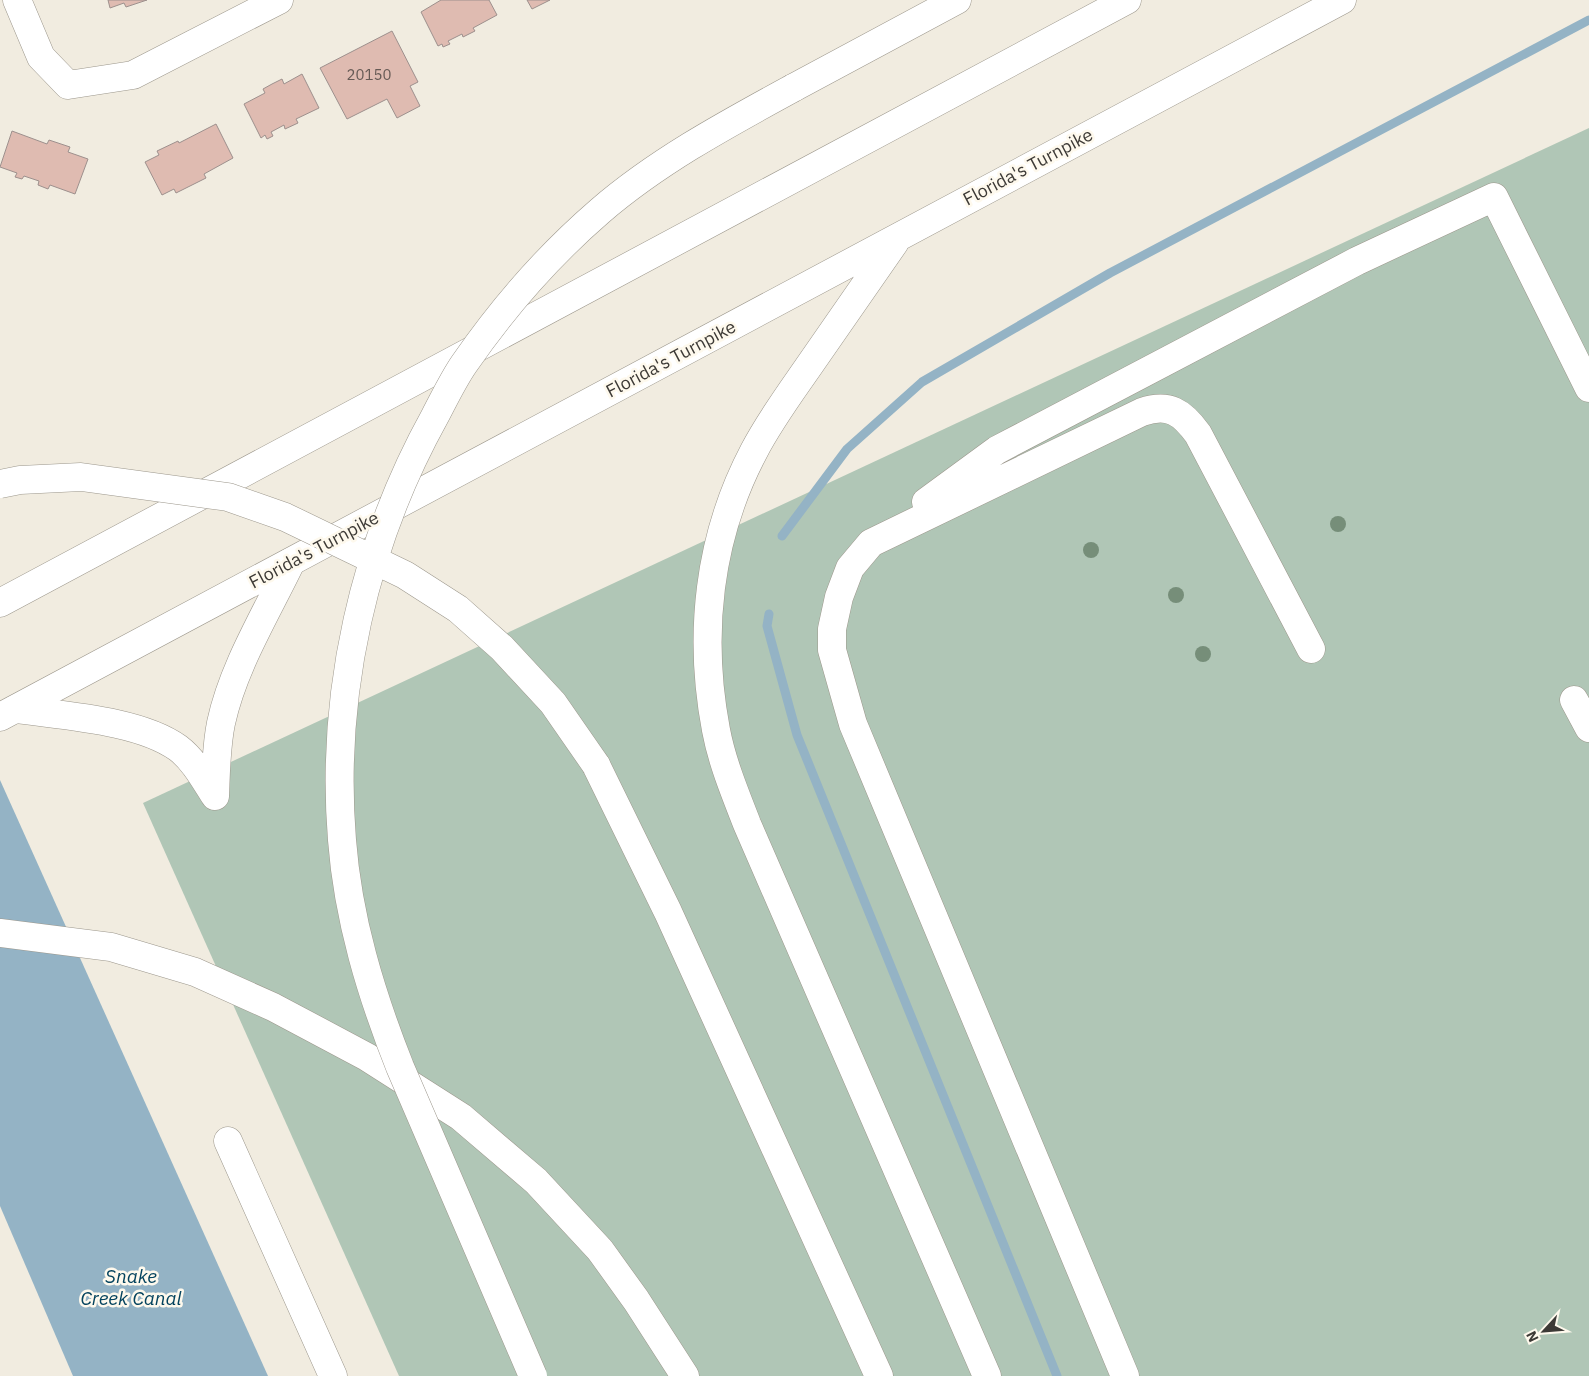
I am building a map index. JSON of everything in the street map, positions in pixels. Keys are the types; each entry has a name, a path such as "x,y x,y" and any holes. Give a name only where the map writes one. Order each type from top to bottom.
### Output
{"main road":[{"path":"17,0 41,57 68,85 133,75 279,0"},
{"path":"533,1376 400,1067 380,1018 362,959 342,841 340,778 342,718 352,649 364,588 381,533 399,488 421,442 462,366 513,300 563,246 601,210 645,176 716,130 957,0"},
{"path":"0,603 1127,0"},
{"name":"Florida's Turnpike","path":"8,713 1342,0"},
{"path":"1124,1376 853,724 832,650 832,629 839,597 850,568 871,543 997,450 1357,261 1494,197 1589,388"},
{"path":"899,236 772,418 738,484 716,552 708,597 706,646 716,732 747,824 987,1376"},
{"path":"871,543 1142,412 1156,408 1167,408 1186,417 1198,434 1311,649"},
{"path":"0,484 20,480 81,477 228,498 285,517 406,575 458,609 502,648 554,703 596,765 672,921 879,1376"},
{"path":"8,713 150,732 178,748 196,766 215,796 218,740 229,693 291,562"},
{"path":"1574,700 1589,728"},
{"path":"0,933 111,947 195,972 272,1007 367,1057 461,1116 536,1181 600,1250 636,1300 685,1376"},
{"path":"228,1141 333,1376"}],"green space":[{"path":"1589,128 1589,1376 399,1376 143,803"}],"water":[{"name":"Snake Creek Canal","path":"0,780 268,1376 73,1376 0,1206"}],"building":[{"path":"108,0 147,0 126,7 124,3 110,8"},
{"path":"441,0 489,0 497,15 473,28 475,31 463,37 462,34 448,41 450,44 443,47 442,44 438,46 421,12"},
{"path":"527,0 550,0 532,9"},
{"path":"392,31 418,82 410,86 420,106 397,118 387,99 347,119 320,68"},
{"path":"302,74 319,108 296,119 298,123 285,129 284,125 271,132 273,136 267,139 265,135 261,138 244,104 265,93 263,89 272,84 282,79 284,84"},
{"path":"216,124 233,158 204,174 206,178 176,193 174,189 162,195 145,162 159,155 157,151 178,141 179,143"},
{"path":"12,131 47,144 49,140 70,147 68,152 88,159 75,194 50,185 48,189 38,185 39,181 24,176 22,179 15,177 17,173 0,167"}],"waterway":[{"path":"782,536 847,449 922,382 1110,273 1589,20"},
{"path":"769,614 767,626 797,735 1057,1376"}]}
